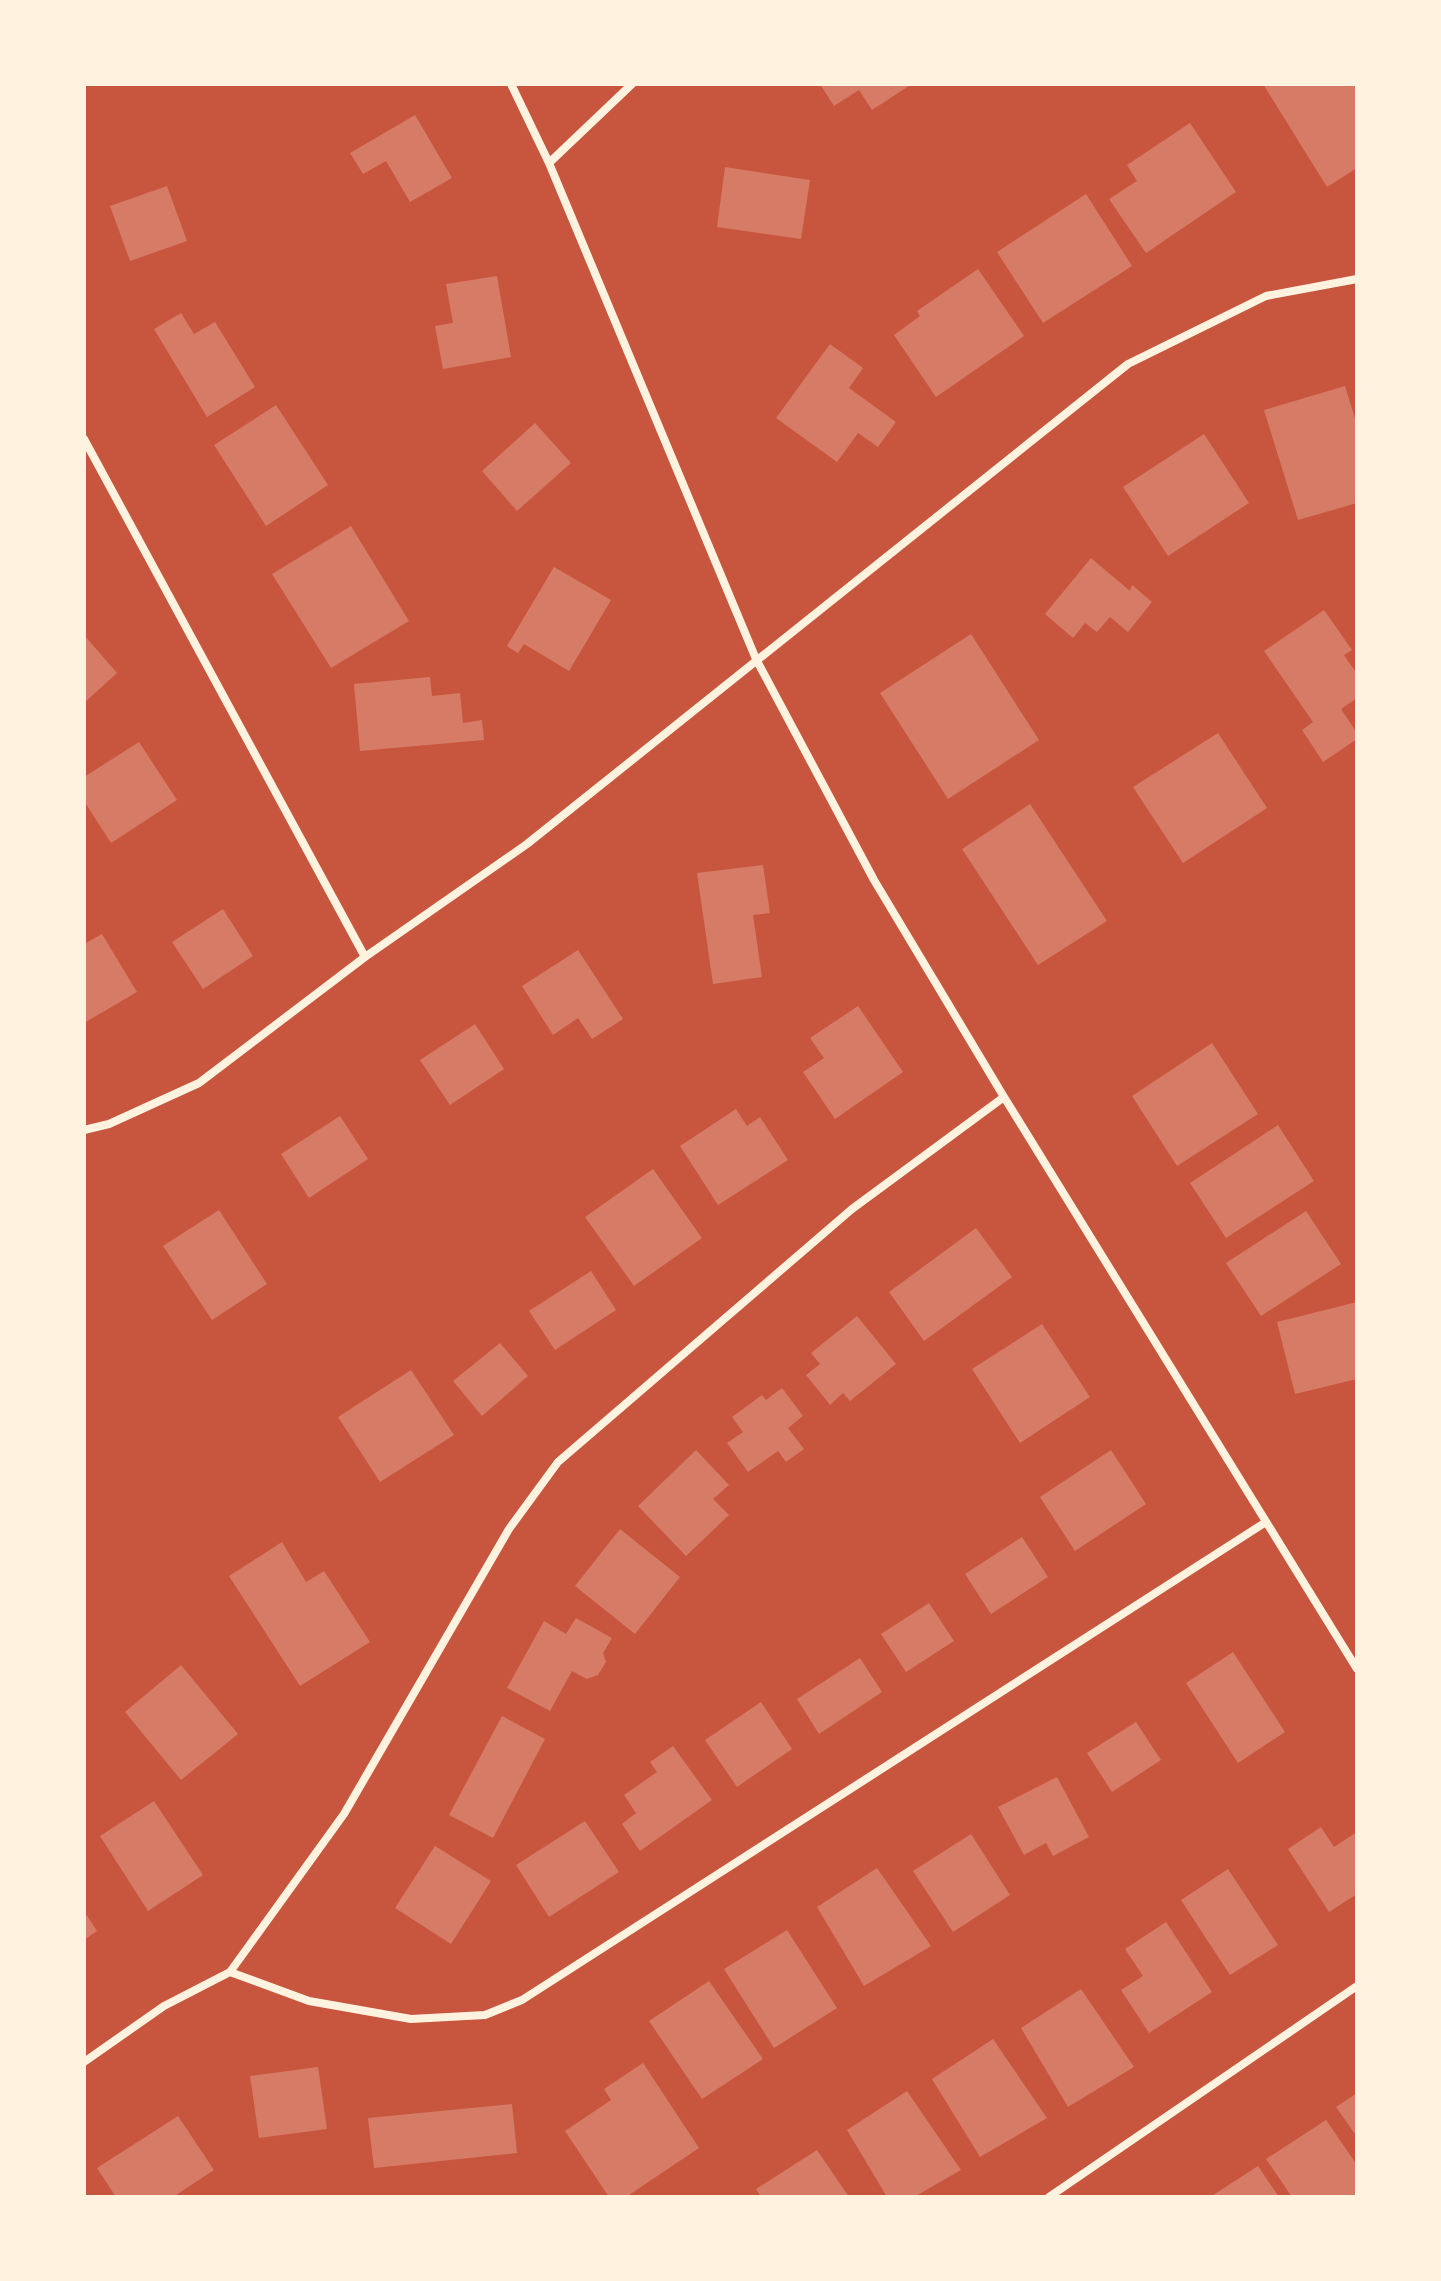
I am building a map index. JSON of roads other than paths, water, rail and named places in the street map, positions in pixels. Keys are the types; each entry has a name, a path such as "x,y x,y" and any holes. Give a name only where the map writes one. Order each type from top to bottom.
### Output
{"street":[{"path":"511,84 549,163 756,659 874,880 1004,1097 1357,1669"},
{"path":"549,163 632,84"},
{"path":"84,1130 109,1124 199,1083 365,957 527,844 1128,364 1266,296 1357,279"},
{"path":"84,439 365,957"},
{"path":"84,2062 164,2006 230,1972 344,1814 509,1529 558,1462 852,1209 1004,1097"},
{"path":"230,1972 309,2001 411,2019 485,2015 522,2000 1266,1522"},
{"path":"1049,2197 1357,1986"}]}
